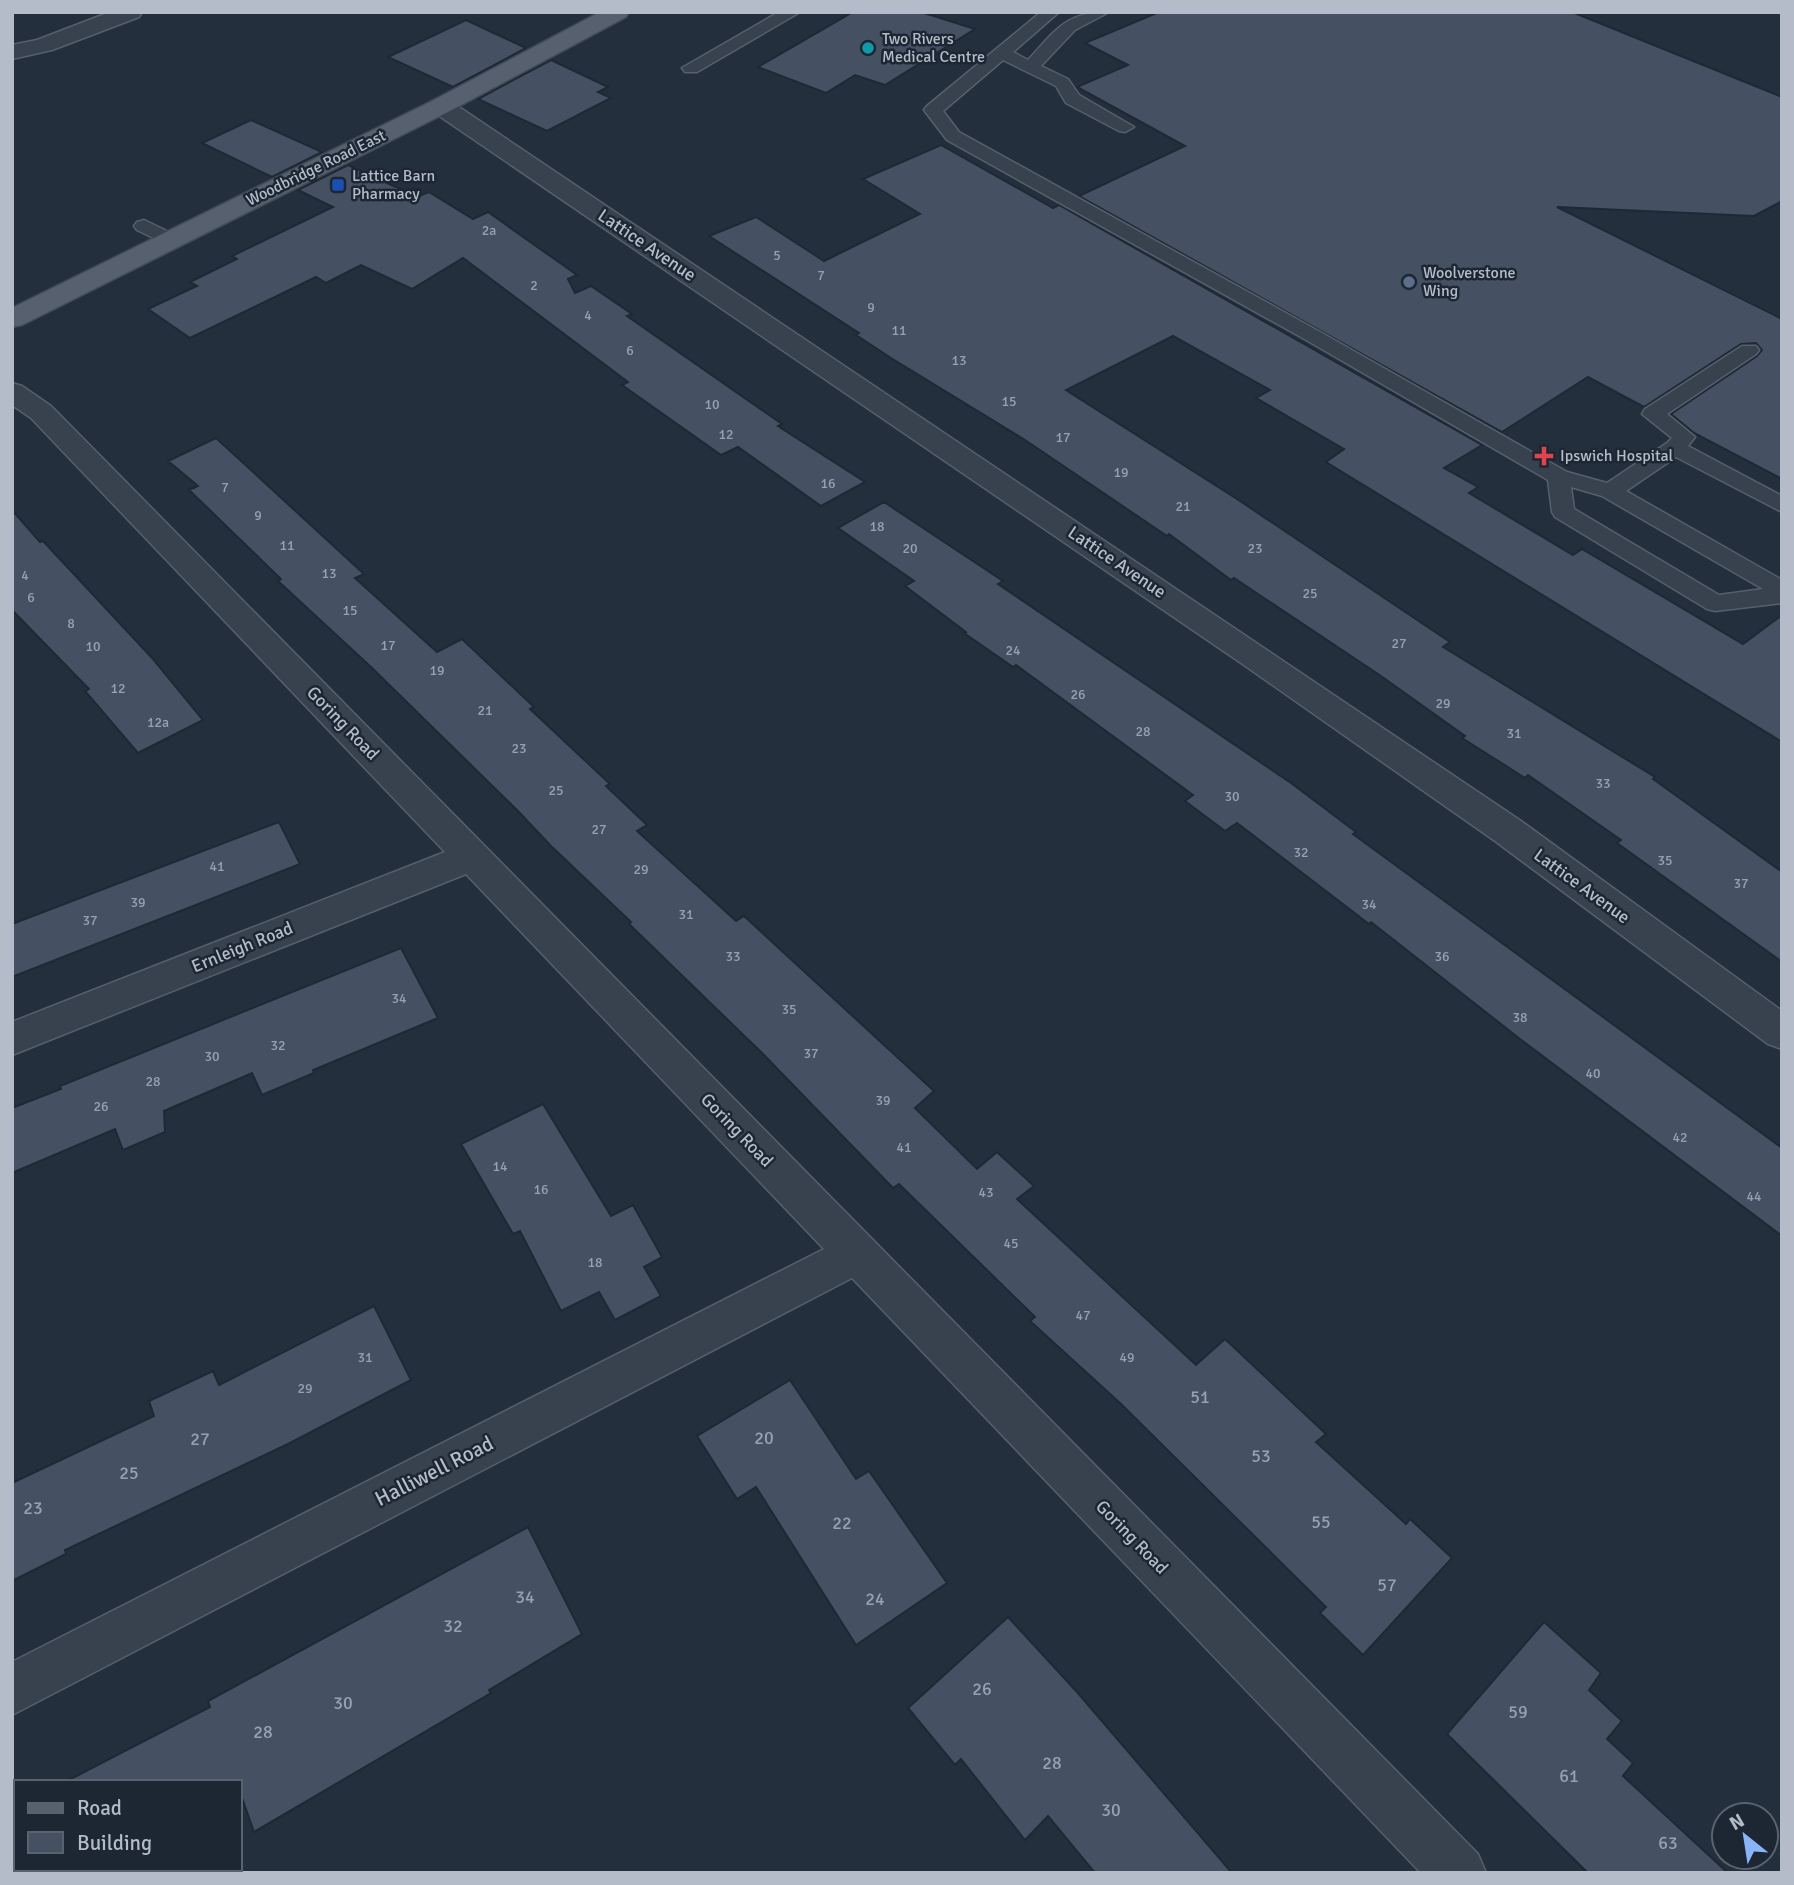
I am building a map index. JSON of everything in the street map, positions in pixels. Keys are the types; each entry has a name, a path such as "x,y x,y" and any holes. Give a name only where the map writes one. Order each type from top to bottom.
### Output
{"main road":[{"name":"Woodbridge Road East","path":"12,319 441,106 618,12"}],"street":[{"path":"12,52 44,45 131,12"},
{"name":"Lattice Avenue","path":"441,106 1256,657 1508,831 1782,1033"},
{"name":"Goring Road","path":"12,392 41,412 1459,1873"},
{"name":"Ernleigh Road","path":"12,1039 472,856"},
{"name":"Halliwell Road","path":"12,1689 856,1254"}],"lane":[{"path":"691,68 792,12"},
{"path":"1051,12 933,110 953,136 1315,337 1559,477 1610,491 1782,593"},
{"path":"1030,67 1069,26 1101,12"},
{"path":"1001,54 1062,82 1072,99 1125,127"},
{"path":"144,226 170,240"},
{"path":"1610,491 1675,448 1684,437 1653,414 1749,350"},
{"path":"1675,448 1782,505"},
{"path":"1559,477 1563,512 1716,603 1782,593"}],"building":[{"name":"Two Rivers Medical Centre","path":"853,12 921,12 975,29 885,85 855,75 826,93 758,67"},
{"path":"1159,12 1572,12 1782,97 1782,201 1754,216 1557,207 1782,319 1782,479 1694,433 1671,414 1757,356 1762,350 1756,343 1741,344 1644,407 1588,377 1502,432 1079,196 1185,146 1077,87 1128,65 1085,43"},
{"path":"466,20 526,48 453,87 388,57"},
{"path":"551,60 608,87 598,92 611,98 547,131 478,99"},
{"path":"251,120 322,152 272,177 202,143"},
{"path":"941,145 1053,208 1059,205 1482,445 1444,468 1478,487 1469,493 1573,555 1582,549 1743,644 1782,615 1782,742 1326,462 1344,449 1256,398 1270,390 1173,336 1066,390 1237,499 1450,642 1443,647 1655,777 1653,779 1782,872 1782,962 1617,843 1621,840 1528,775 1525,778 1462,738 1465,736 1381,676 1234,578 1231,580 1169,534 1167,536 1025,440 891,358 856,335 859,333 709,236 756,217 824,261 920,214 863,179"},
{"path":"348,165 417,197 429,192 473,219 488,212 577,275 568,279 575,293 591,286 632,314 627,316 782,424 778,426 865,482 821,506 738,447 721,455 622,385 628,382 463,258 412,289 361,265 326,283 316,277 190,338 148,309 197,286 190,282 237,259 232,256 333,207 298,190"},
{"path":"216,438 364,574 355,578 437,652 462,639 534,707 530,709 610,784 606,786 647,825 637,831 736,921 744,916 934,1091 915,1108 977,1169 997,1152 1034,1186 1017,1199 1196,1365 1225,1339 1326,1434 1316,1442 1406,1524 1410,1519 1452,1558 1363,1655 1320,1613 1326,1607 1121,1404 1030,1321 1035,1317 899,1184 893,1188 763,1054 629,924 631,922 372,668 278,581 281,579 189,490 198,486 168,461"},
{"path":"884,502 1003,581 998,584 1291,783 1356,832 1353,834 1782,1148 1782,1236 1237,823 1225,831 1185,801 1193,795 1016,665 1013,667 964,633 966,632 905,586 914,581 838,528"},
{"path":"12,510 153,659 203,720 138,753 85,691 89,689 12,610"},
{"path":"279,822 300,864 12,977 12,924"},
{"path":"401,948 438,1018 313,1070 314,1073 262,1095 252,1073 164,1111 165,1132 123,1150 115,1129 12,1173 12,1108"},
{"path":"543,1104 611,1216 633,1205 662,1257 644,1267 661,1296 615,1320 599,1292 561,1311 520,1231 513,1234 461,1144"},
{"path":"374,1306 411,1380 290,1443 65,1550 66,1554 12,1581 12,1483 154,1416 149,1401 213,1371 219,1385"},
{"path":"790,1380 856,1479 869,1471 947,1583 856,1645 756,1487 737,1499 697,1436"},
{"path":"528,1527 582,1634 489,1690 491,1693 254,1832 242,1798 242,1780 69,1780 210,1707 208,1701"},
{"path":"1008,1617 1077,1692 1232,1873 1095,1873 1048,1816 1025,1840 961,1759 955,1765 908,1708"},
{"path":"1544,1622 1601,1673 1589,1690 1622,1721 1607,1739 1633,1763 1623,1776 1710,1856 1710,1871 1728,1873 1588,1873 1447,1734"}],"place":[{"name":"Two Rivers Medical Centre","path":"868,48"},
{"name":"Lattice Barn Pharmacy","path":"338,185"},
{"name":"Woolverstone Wing","path":"1409,282"},
{"name":"Ipswich Hospital","path":"1544,456"}]}
